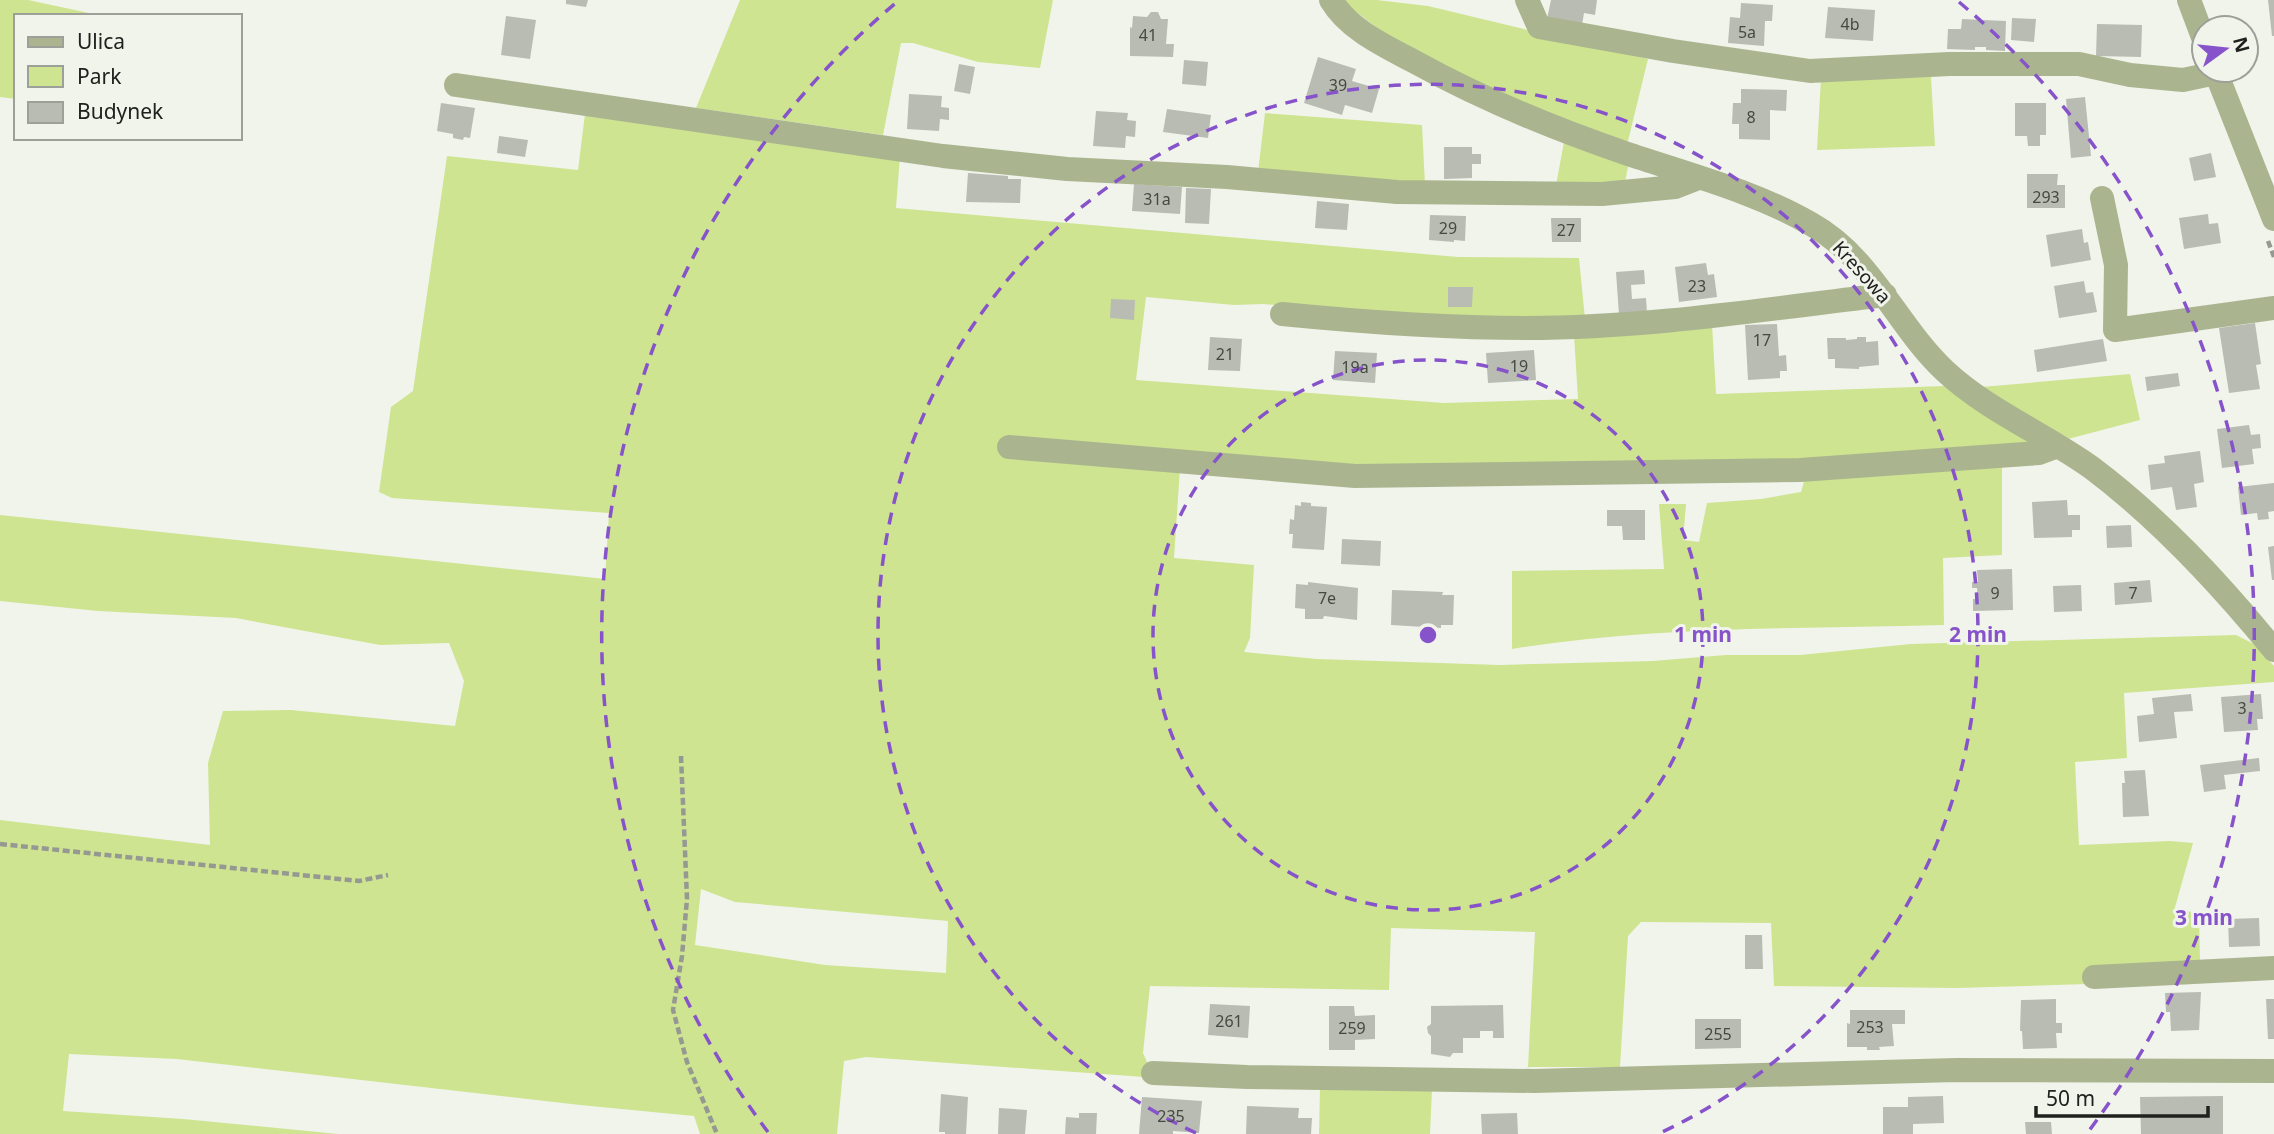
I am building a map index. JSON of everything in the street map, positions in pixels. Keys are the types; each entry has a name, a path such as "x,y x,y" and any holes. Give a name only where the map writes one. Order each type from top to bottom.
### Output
{"street":[{"name":"Kresowa","path":"1331,0 1336,9 1357,28 1381,44 1471,92 1569,133 1755,197 1812,225 1851,255 1944,370 1979,397 2110,482 2185,549 2274,650"},
{"path":"1527,0 1539,27 1673,51 1810,71 1949,64 2079,64 2130,75 2190,79"},
{"path":"2221,84 2274,219"},
{"path":"456,85 943,156 1067,169 1227,177 1397,192 1602,194 1675,187 1698,178"},
{"path":"2102,198 2116,265 2115,330 2274,307"},
{"path":"1282,314 1403,326 1528,328 1644,323 1885,295"},
{"path":"1009,447 1355,476 1800,470 2039,453 2058,446"},
{"path":"2094,977 2274,968"},
{"path":"1153,1073 1534,1081 1957,1070 2274,1071"}],"path":[{"path":"681,756 687,899 682,956 673,1010 687,1062 718,1134"},
{"path":"0,844 359,881 388,875"}],"green space":[{"path":"0,0 28,0 94,14 14,14 14,99 0,97"},
{"path":"740,0 1053,0 1040,68 978,62 913,43 901,43 883,135 696,108"},
{"path":"1341,0 1377,0 1428,6 1648,59 1627,145 1553,121 1395,42"},
{"path":"1931,77 1935,146 1817,150 1821,78"},
{"path":"1265,113 1422,125 1425,185 1258,172"},
{"path":"585,114 900,156 896,208 1458,257 1579,258 1585,319 1377,313 1146,297 1136,380 1444,403 1578,399 1574,335 1712,324 1716,394 1944,386 2036,447 1820,462 1180,468 1174,558 1254,565 1250,638 1244,652 1317,659 1500,665 1653,661 1726,655 1800,655 1911,644 2236,635 2254,644 2274,666 2274,682 2124,693 2127,758 2075,762 2079,845 2170,841 2193,843 2174,911 2199,912 2200,962 2087,984 1957,988 1774,986 1771,923 1641,922 1628,936 1620,1067 1528,1067 1535,932 1391,928 1389,990 1150,986 1143,1053 1147,1062 1144,1077 866,1057 844,1061 837,1134 700,1134 694,1116 177,1059 69,1054 63,1111 338,1134 0,1134 0,820 210,845 208,763 223,711 291,710 455,726 464,681 449,643 380,645 236,618 98,611 0,601 0,515 605,579 609,513 392,498 379,492 391,407 413,391 447,156 578,170","holes":["701,889 735,902 948,921 946,973 825,965 695,945"]},
{"path":"1564,142 1622,160 1628,167 1625,182 1556,185"},
{"path":"2130,374 2140,420 2068,439 1981,387"},
{"path":"2002,466 2002,555 1943,558 1944,625 1673,632 1512,649 1512,571 1664,569 1659,504 1686,504 1683,540 1699,542 1707,503 1761,499 1801,492 1805,478"},
{"path":"1320,1089 1432,1089 1430,1134 1319,1134"}],"building":[{"path":"566,0 588,0 586,7 566,4"},
{"path":"1551,0 1597,0 1595,15 1584,13 1582,25 1547,19"},
{"path":"2268,0 2274,0 2274,36 2272,36"},
{"path":"1741,3 1773,5 1772,21 1765,21 1764,46 1728,43 1730,17 1740,18"},
{"path":"1828,7 1875,10 1873,41 1825,38"},
{"path":"1151,12 1158,12 1161,19 1168,19 1166,44 1174,44 1173,57 1130,56 1130,27 1132,28 1133,16 1147,17"},
{"path":"506,16 536,20 530,59 501,55"},
{"path":"2012,18 2036,19 2034,42 2011,40"},
{"path":"1962,19 2006,21 2005,51 1986,50 1986,47 1975,47 1975,50 1947,49 1948,29 1961,29"},
{"path":"2097,24 2142,25 2141,57 2096,56"},
{"path":"1318,57 1356,69 1352,81 1379,89 1372,113 1345,105 1342,115 1304,103"},
{"path":"1184,60 1208,62 1206,86 1182,84"},
{"path":"959,64 975,67 970,94 954,91"},
{"path":"1741,89 1787,90 1786,111 1770,110 1770,140 1739,139 1739,124 1732,124 1733,103 1741,103"},
{"path":"909,94 942,96 941,107 949,108 949,120 940,119 939,131 907,129"},
{"path":"2085,97 2091,156 2071,158 2066,99"},
{"path":"441,103 475,108 470,138 453,138 453,134 437,131"},
{"path":"2015,103 2046,103 2046,135 2040,135 2040,146 2028,146 2027,136 2015,136"},
{"path":"1167,109 1211,115 1208,138 1163,132"},
{"path":"1096,111 1128,113 1127,120 1136,121 1135,137 1126,136 1125,148 1093,146"},
{"path":"499,136 528,140 525,157 497,153"},
{"path":"1444,147 1472,147 1472,154 1481,154 1481,164 1472,164 1472,178 1444,179"},
{"path":"2211,153 2216,177 2194,181 2189,158"},
{"path":"968,173 1021,179 1020,203 966,202"},
{"path":"2027,174 2058,174 2057,185 2065,185 2065,208 2027,208"},
{"path":"1134,184 1182,187 1180,214 1132,211"},
{"path":"1186,188 1211,189 1209,224 1185,223"},
{"path":"1317,201 1349,204 1347,230 1315,228"},
{"path":"2208,214 2209,224 2218,223 2221,243 2184,249 2179,218"},
{"path":"1430,215 1466,216 1465,241 1429,240"},
{"path":"1551,218 1581,218 1581,242 1552,242"},
{"path":"2082,229 2084,243 2088,242 2091,260 2051,267 2046,235"},
{"path":"1706,263 1708,275 1714,274 1717,297 1679,302 1675,267"},
{"path":"1644,270 1645,284 1631,285 1632,299 1646,298 1647,313 1619,315 1616,272"},
{"path":"2084,281 2086,293 2093,292 2097,312 2059,318 2054,286"},
{"path":"1448,287 1473,287 1472,307 1448,307"},
{"path":"1111,299 1135,300 1134,320 1110,318"},
{"path":"2255,323 2261,364 2256,365 2260,389 2229,393 2219,328"},
{"path":"1777,324 1779,356 1786,355 1787,371 1780,371 1780,378 1748,380 1745,325"},
{"path":"1210,337 1242,339 1240,371 1208,370"},
{"path":"1866,337 1866,342 1878,341 1879,365 1859,369 1835,368 1835,359 1828,359 1827,338 1846,340"},
{"path":"2103,339 2107,361 2037,372 2034,350"},
{"path":"1534,350 1536,380 1488,383 1486,353"},
{"path":"1335,351 1377,353 1375,383 1333,380"},
{"path":"2178,373 2180,386 2147,391 2145,377"},
{"path":"2249,425 2251,435 2260,434 2261,448 2252,449 2254,464 2222,468 2217,429"},
{"path":"2200,451 2204,482 2194,484 2197,507 2176,510 2172,487 2151,490 2148,465 2165,463 2164,456"},
{"path":"2274,483 2274,511 2268,512 2269,519 2258,520 2257,513 2241,515 2238,487"},
{"path":"2067,500 2068,515 2080,515 2080,530 2072,530 2072,537 2034,538 2032,502"},
{"path":"1301,502 1327,507 1324,550 1292,548 1290,519 1294,520 1295,505 1301,506"},
{"path":"1607,510 1645,510 1645,540 1623,540 1622,526 1607,526"},
{"path":"2131,525 2132,547 2107,548 2106,526"},
{"path":"1342,539 1381,541 1380,566 1341,564"},
{"path":"2274,546 2274,580 2272,580 2268,547"},
{"path":"2012,569 2013,610 1973,611 1973,599 1978,599 1977,588 1972,588 1972,582 1978,582 1977,570"},
{"path":"2150,580 2152,602 2115,605 2114,583"},
{"path":"1308,582 1358,588 1357,620 1324,616 1323,619 1305,619 1305,609 1295,608 1296,584 1308,585"},
{"path":"2081,585 2082,611 2054,612 2053,586"},
{"path":"1392,590 1443,592 1442,595 1454,595 1453,625 1441,625 1441,628 1391,625"},
{"path":"2191,694 2193,711 2174,712 2177,738 2139,742 2137,716 2154,714 2152,698"},
{"path":"2261,694 2263,719 2257,719 2258,730 2224,732 2221,697"},
{"path":"2259,758 2260,771 2224,775 2226,789 2204,792 2200,765"},
{"path":"2145,770 2149,816 2123,817 2124,771"},
{"path":"2259,918 2260,946 2229,947 2228,919"},
{"path":"1745,935 1762,935 1763,969 1745,969"},
{"path":"2201,992 2199,1030 2171,1031 2165,993"},
{"path":"2056,999 2056,1023 2062,1023 2062,1033 2056,1033 2057,1048 2023,1049 2020,1031 2021,1000"},
{"path":"2266,999 2274,999 2274,1039 2268,1039"},
{"path":"1210,1004 1250,1006 1248,1038 1208,1035"},
{"path":"1503,1005 1504,1038 1493,1038 1493,1031 1480,1031 1480,1038 1463,1038 1463,1053 1453,1053 1450,1057 1431,1054 1431,1036 1427,1027 1431,1024 1431,1006"},
{"path":"1329,1006 1354,1006 1355,1016 1375,1015 1375,1039 1355,1040 1355,1050 1329,1050"},
{"path":"1850,1010 1905,1010 1905,1024 1892,1024 1894,1046 1879,1047 1880,1050 1847,1047"},
{"path":"1695,1019 1741,1019 1741,1048 1695,1049"},
{"path":"941,1094 968,1097 966,1134 939,1132"},
{"path":"1943,1096 1944,1123 1913,1124 1913,1134 1883,1134 1883,1107 1908,1107 1908,1097"},
{"path":"2223,1096 2223,1134 2141,1134 2140,1097"},
{"path":"1142,1097 1202,1101 1199,1133 1173,1131 1173,1134 1139,1134"},
{"path":"1247,1106 1299,1108 1298,1118 1312,1118 1311,1134 1246,1134"},
{"path":"999,1108 1027,1110 1025,1134 998,1134"},
{"path":"1079,1113 1097,1113 1096,1134 1065,1134 1066,1117 1079,1118"},
{"path":"1517,1113 1518,1134 1482,1134 1481,1114"},
{"path":"2025,1122 2051,1122 2052,1134 2026,1134"}]}
